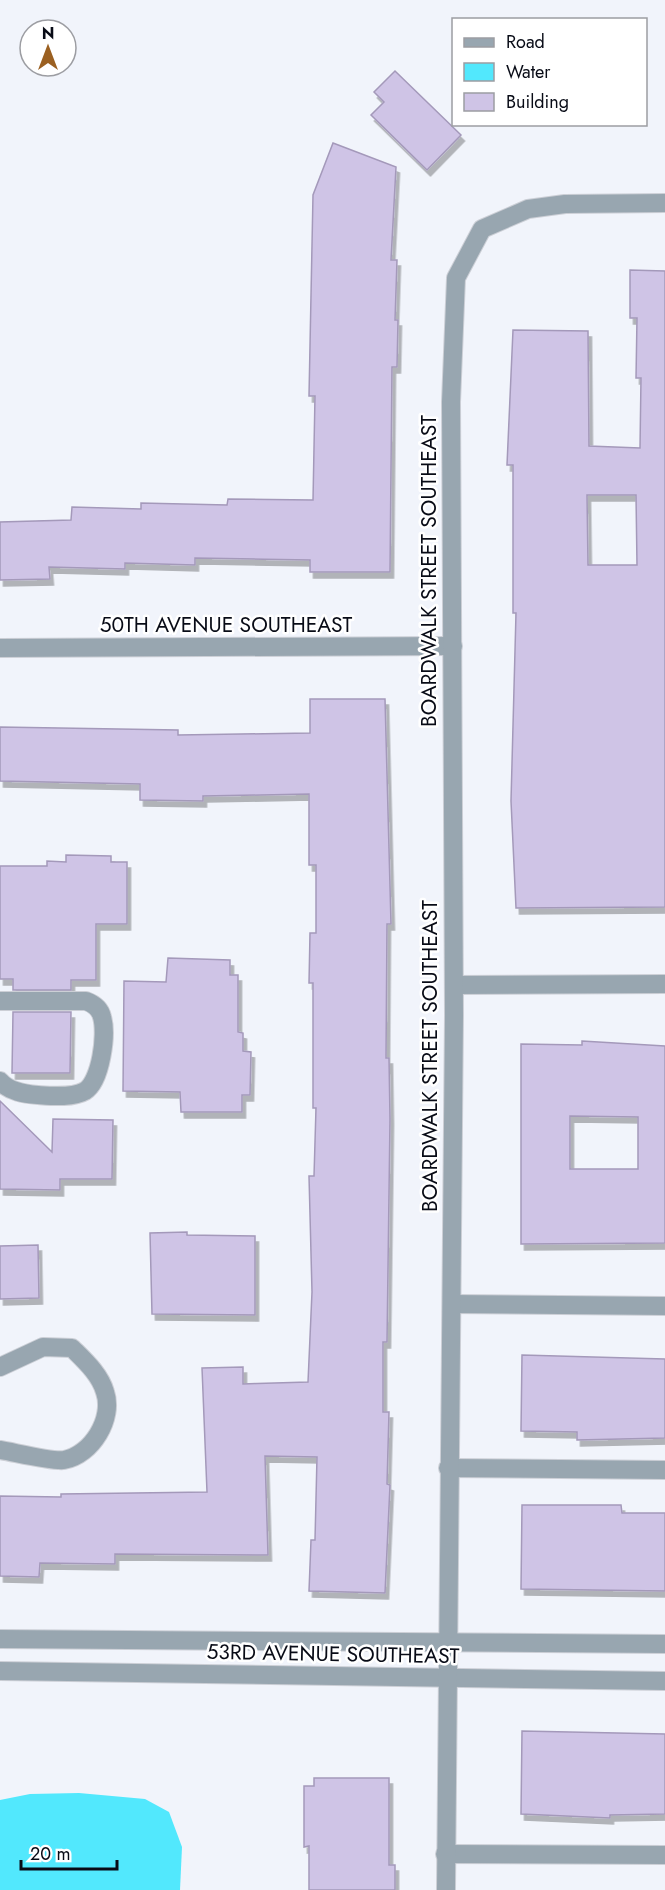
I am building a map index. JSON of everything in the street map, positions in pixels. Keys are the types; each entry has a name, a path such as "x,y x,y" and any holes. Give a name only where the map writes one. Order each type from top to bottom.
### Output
{"street":[{"name":"BOARDWALK STREET SOUTHEAST","path":"446,1890 454,985 451,402 456,278 482,229 528,209 565,204 665,203"},
{"name":"50TH AVENUE SOUTHEAST","path":"0,648 453,646"},
{"path":"454,985 665,984"},
{"path":"0,1001 87,1000 96,1005 103,1017 100,1069 94,1083 82,1092 58,1096 24,1094 5,1087 0,1081"},
{"path":"452,1305 665,1306"},
{"path":"0,1366 43,1347 72,1348 91,1368 106,1393 104,1425 93,1443 64,1460 0,1450"},
{"path":"448,1468 665,1470"},
{"name":"53RD AVENUE SOUTHEAST","path":"0,1639 665,1644"},
{"name":"53RD AVENUE SOUTHEAST","path":"0,1671 665,1681"},
{"path":"445,1854 665,1855"}],"water":[{"path":"79,1793 145,1799 169,1812 182,1847 180,1890 0,1890 0,1800 30,1794"}],"building":[{"path":"395,71 461,135 427,170 371,115 384,102 374,92"},
{"path":"333,143 396,167 391,260 397,260 395,320 398,320 397,367 392,367 390,572 310,572 310,560 195,558 195,565 125,563 125,569 49,567 50,579 0,580 0,522 71,520 72,507 141,509 141,503 227,505 228,499 313,500 315,396 309,396 313,195"},
{"path":"630,270 665,271 665,907 516,908 511,801 516,613 513,613 513,465 507,465 513,330 588,331 589,446 640,448 641,378 636,378 637,318 630,318","holes":["587,495 636,495 637,565 588,565"]},
{"path":"310,699 385,699 391,924 387,924 386,1058 389,1058 390,1119 387,1342 383,1342 383,1412 389,1412 387,1484 390,1485 385,1593 309,1591 311,1540 315,1540 317,1457 265,1456 268,1555 115,1554 115,1564 40,1563 39,1577 0,1576 0,1496 61,1497 61,1494 207,1492 202,1368 243,1367 243,1384 308,1382 312,1292 309,1176 314,1176 316,1108 313,1108 313,983 309,983 310,933 316,933 316,865 309,865 309,794 203,796 203,801 140,800 140,784 0,781 0,727 178,730 178,735 310,733"},
{"path":"66,855 111,856 111,862 127,862 127,924 96,924 96,980 71,980 71,990 13,990 13,979 0,979 0,866 47,866 47,861 66,862"},
{"path":"168,958 230,960 230,975 238,975 238,1032 243,1033 243,1051 251,1052 250,1095 242,1095 242,1112 181,1112 180,1092 123,1091 124,981 166,982"},
{"path":"13,1012 71,1012 70,1073 12,1073"},
{"path":"582,1041 665,1046 665,1243 521,1244 521,1044 582,1045","holes":["570,1116 638,1117 638,1169 570,1169"]},
{"path":"0,1101 52,1152 53,1119 113,1120 112,1179 60,1179 60,1190 0,1189"},
{"path":"187,1232 187,1235 255,1236 255,1315 152,1314 150,1233"},
{"path":"38,1245 39,1298 0,1299 0,1246"},
{"path":"522,1355 665,1359 665,1438 577,1440 577,1432 521,1431"},
{"path":"522,1505 621,1505 622,1513 665,1513 665,1591 521,1589"},
{"path":"522,1731 665,1734 665,1814 610,1815 610,1818 521,1814"},
{"path":"314,1778 389,1778 389,1865 395,1865 395,1890 309,1890 309,1846 304,1847 304,1786 314,1786"}]}
